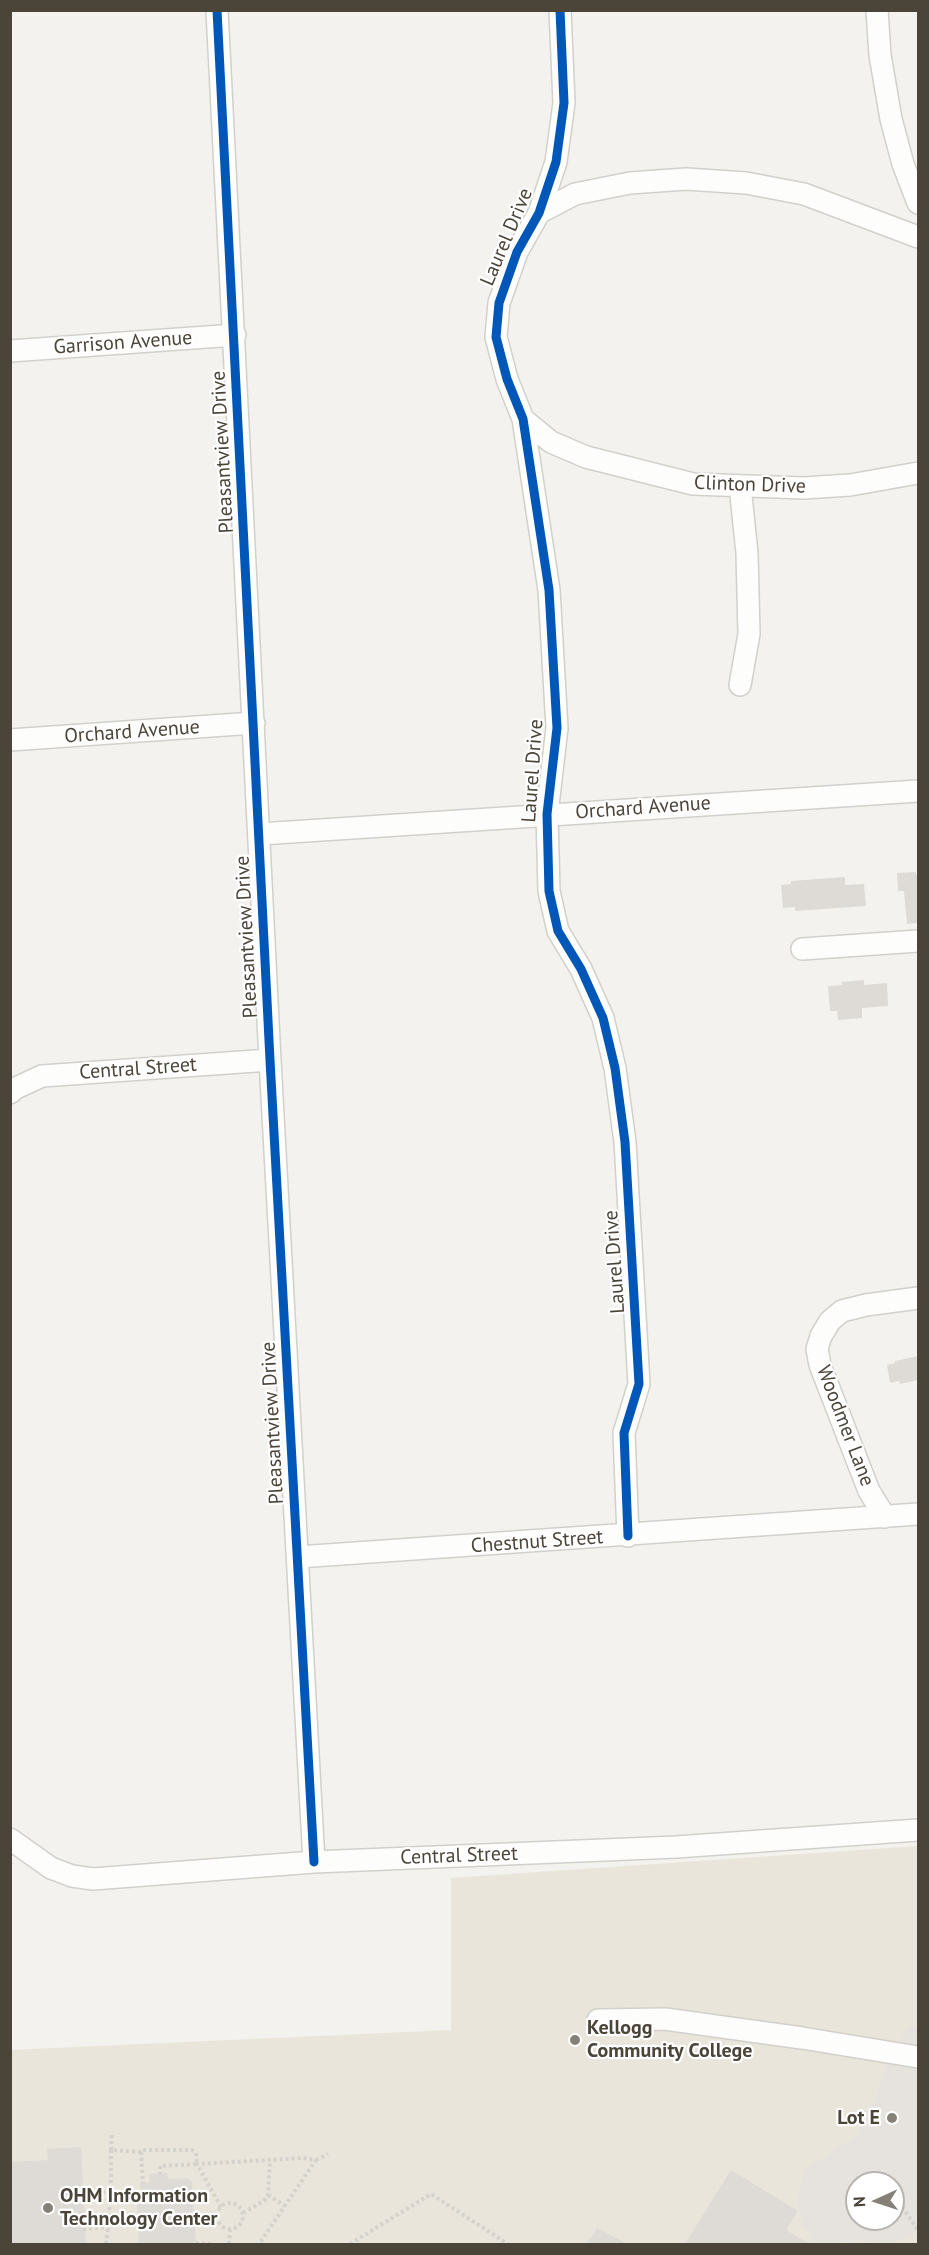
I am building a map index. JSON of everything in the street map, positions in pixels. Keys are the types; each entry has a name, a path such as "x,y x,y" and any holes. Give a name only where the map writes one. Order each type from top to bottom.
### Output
{"street":[{"name":"Pleasantview Drive","path":"217,10 270,1060 314,1863"},
{"name":"Laurel Drive","path":"560,10 564,103 556,162 539,213 517,252 499,303 496,337 507,379 523,419 549,590 557,728 547,814 549,891 558,931 581,969 603,1018 615,1068 625,1142 639,1384 624,1433 628,1536"},
{"path":"877,10 880,55 891,119 903,164 918,203"},
{"path":"539,213 575,194 630,183 696,180 746,183 804,194 918,237"},
{"name":"Garrison Avenue","path":"10,351 235,335"},
{"name":"Clinton Drive","path":"523,419 551,442 586,457 693,484 804,488 850,485 918,473"},
{"path":"740,486 747,554 749,634 740,685"},
{"name":"Orchard Avenue","path":"10,740 254,723"},
{"name":"Orchard Avenue","path":"260,834 918,791"},
{"path":"802,949 918,941"},
{"name":"Central Street","path":"10,1093 42,1076 270,1060"},
{"name":"Woodmer Lane","path":"885,1516 869,1491 820,1365 817,1349 821,1336 830,1322 842,1311 866,1305 918,1298"},
{"name":"Chestnut Street","path":"298,1557 628,1536 918,1514"},
{"name":"Central Street","path":"10,1839 51,1868 72,1876 93,1879 314,1863 676,1847 918,1830"},
{"path":"598,2020 665,2019 918,2057"}],"path":[{"path":"106,2244 111,2192 111,2132"},
{"path":"111,2150 141,2152 142,2150 192,2150 196,2153 197,2164 221,2207"},
{"path":"141,2152 143,2183"},
{"path":"259,2244 316,2160 328,2154"},
{"path":"160,2174 160,2166 303,2158 316,2160"},
{"path":"243,2213 264,2201 268,2195 270,2160"},
{"path":"84,2192 111,2192"},
{"path":"350,2244 431,2194 508,2244"},
{"path":"268,2195 285,2206"},
{"path":"231,2203 240,2206 243,2218 239,2225 230,2229 224,2227 218,2221 218,2212 221,2207 231,2203"},
{"path":"905,2211 918,2230"},
{"path":"83,2229 108,2227"},
{"path":"229,2244 230,2229"},
{"path":"196,2243 213,2244"}],"shaded area":[{"name":"Kellogg Community College","path":"918,1846 918,2244 11,2244 10,2050 451,2030 451,1878"},
{"name":"Lot E","path":"912,2025 918,2029 918,2230 890,2244 866,2244 864,2240 835,2244 809,2244 813,2238 803,2224 797,2204 804,2171 856,2137 875,2099 886,2068 900,2040"}],"building":[{"path":"916,872 918,875 918,923 907,924 904,891 898,891 897,873"},
{"path":"845,877 845,885 864,884 866,906 795,911 795,907 783,908 781,885 791,884 791,881"},
{"path":"864,980 864,985 887,983 888,1006 862,1008 862,1018 838,1020 837,1011 830,1011 828,986 843,985 841,982"},
{"path":"918,1356 918,1380 900,1384 899,1381 890,1383 887,1365"},
{"name":"OHM Information Technology Center","path":"81,2147 86,2244 10,2244 10,2162 48,2160 47,2149"},
{"path":"731,2170 798,2211 786,2230 810,2244 685,2244"},
{"path":"167,2173 168,2179 189,2178 189,2181 192,2181 196,2244 139,2244 136,2192 141,2192 140,2183 150,2183 149,2174"},
{"path":"597,2228 628,2244 587,2244"}],"cycle path":[{"path":"217,10 270,1060 314,1862"},
{"path":"560,10 564,103 556,162 539,213 517,252 499,303 496,337 507,379 523,419 549,590 557,728 547,814 549,891 558,931 581,969 603,1018 615,1068 625,1142 639,1384 624,1433 628,1536"}],"place":[{"name":"Kellogg Community College","path":"575,2040"},
{"name":"Lot E","path":"892,2118"},
{"name":"OHM Information Technology Center","path":"48,2208"}]}
